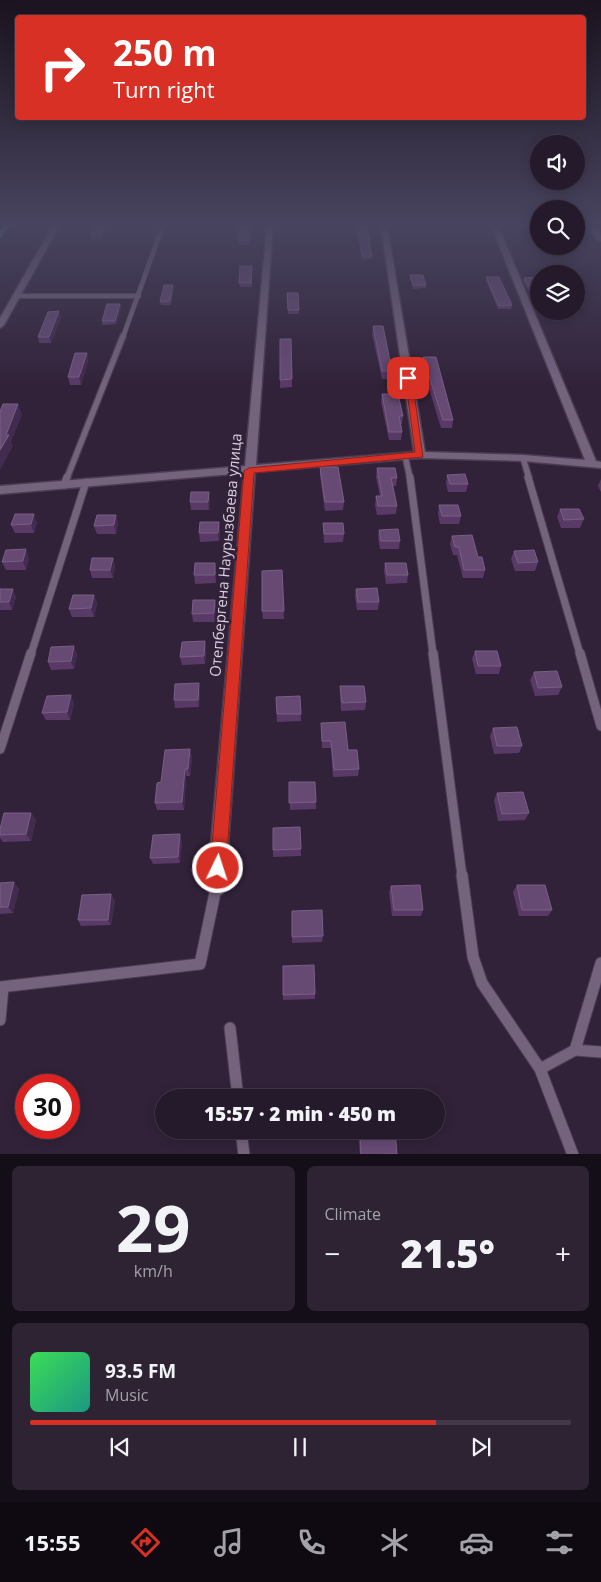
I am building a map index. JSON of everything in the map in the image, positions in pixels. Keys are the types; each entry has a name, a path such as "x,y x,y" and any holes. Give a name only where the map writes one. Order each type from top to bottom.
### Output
{"street":[{"path":"0,325 27,279"},
{"name":"Отепбергена Наурызбаева улица","path":"216,888 265,279"},
{"path":"392,279 420,455"},
{"path":"0,490 249,471 420,455 523,458 596,464 517,279"}],"lane":[{"path":"64,485 145,279"},
{"path":"17,296 139,296"},
{"path":"405,456 409,469 473,957 482,983 540,1069 573,1154"},
{"path":"523,458 601,726"},
{"path":"0,750 86,482"},
{"path":"0,1020 1,987 200,964 216,888"},
{"path":"575,1050 601,963"},
{"path":"230,1028 237,1089"},
{"path":"540,1069 575,1050 601,1052"},
{"path":"242,1139 244,1154"}],"building":[{"path":"239,279 251,279 251,283 239,283"},
{"path":"411,279 424,279 426,285 413,285"},
{"path":"487,279 500,279 512,305 499,306"},
{"path":"524,279 530,279 530,289"},
{"path":"164,285 173,285 170,301 160,302"},
{"path":"287,293 298,293 299,310 288,310"},
{"path":"107,304 120,304 115,321 102,321"},
{"path":"59,311 49,337 38,337 48,312"},
{"path":"373,326 383,326 392,371 382,371"},
{"path":"280,339 291,339 292,379 280,380"},
{"path":"75,353 87,353 79,377 68,377"},
{"path":"423,357 436,357 453,420 443,420"},
{"path":"382,394 398,394 403,416 399,416 402,432 389,432"},
{"path":"3,404 18,404 6,435 9,435 0,450 0,411"},
{"path":"320,467 338,467 344,502 325,502"},
{"path":"377,468 395,468 397,478 391,478 397,506 378,506 376,496 382,496"},
{"path":"465,474 468,484 450,484 447,475"},
{"path":"191,492 209,492 208,502 190,502"},
{"path":"439,505 458,505 461,516 442,516"},
{"path":"560,509 579,509 584,519 564,520"},
{"path":"15,514 34,514 31,524 11,525"},
{"path":"97,515 116,515 114,525 94,526"},
{"path":"200,522 219,522 218,533 199,533"},
{"path":"323,523 343,523 344,534 324,534"},
{"path":"398,529 400,541 381,541 379,530"},
{"path":"472,535 478,557 482,557 485,570 464,570 459,547 455,547 452,536"},
{"path":"26,549 23,561 2,562 6,550"},
{"path":"534,550 538,562 518,563 514,551"},
{"path":"92,558 113,558 110,570 90,570"},
{"path":"195,563 215,563 215,575 194,575"},
{"path":"385,563 406,563 408,575 387,575"},
{"path":"282,570 284,611 262,611 262,571"},
{"path":"377,588 379,602 358,602 356,589"},
{"path":"0,589 13,589 9,602 0,602"},
{"path":"73,595 94,595 91,608 69,609"},
{"path":"193,600 215,600 214,613 192,614"},
{"path":"205,641 204,656 180,657 182,642"},
{"path":"74,646 71,661 48,662 51,647"},
{"path":"475,651 497,651 501,666 478,666"},
{"path":"557,671 562,687 538,688 534,672"},
{"path":"199,683 198,700 174,700 175,684"},
{"path":"340,686 364,686 366,702 342,703"},
{"path":"71,695 67,712 42,713 47,696"},
{"path":"300,696 301,714 277,714 276,697"},
{"path":"345,722 348,750 357,750 359,769 334,770 331,741 322,741 321,723"},
{"path":"517,727 522,746 497,746 493,728"},
{"path":"190,749 188,769 185,769 182,802 155,803 157,783 161,782 165,750"},
{"path":"289,782 315,782 316,802 289,803"},
{"path":"523,792 529,813 502,814 497,793"},
{"path":"4,813 31,813 26,834 0,835"},
{"path":"300,827 301,849 273,850 273,828"},
{"path":"180,834 178,857 150,858 153,835"},
{"path":"14,882 8,907 0,907 0,883"},
{"path":"420,885 423,910 394,910 391,886"},
{"path":"517,885 545,885 552,910 522,910"},
{"path":"111,894 108,920 78,920 82,895"},
{"path":"322,910 323,936 292,937 292,911"},
{"path":"314,965 315,994 283,995 283,966"},
{"path":"360,1139 396,1139 397,1154 361,1154"}],"route":[{"path":"218,868 249,471 420,455 408,378"}]}
